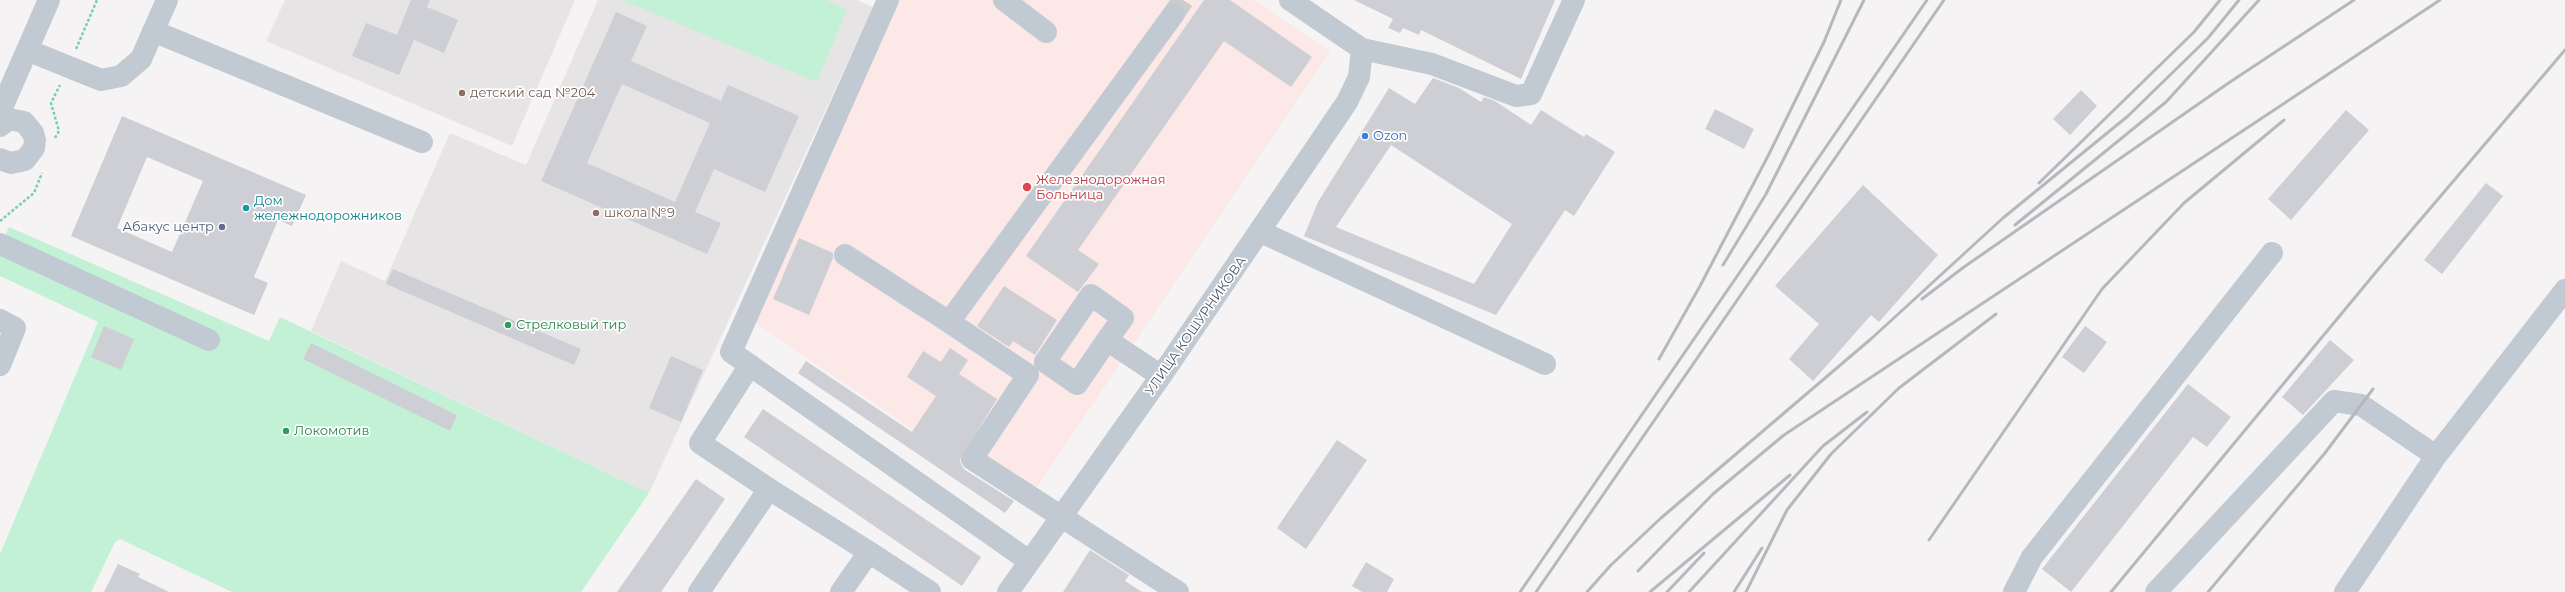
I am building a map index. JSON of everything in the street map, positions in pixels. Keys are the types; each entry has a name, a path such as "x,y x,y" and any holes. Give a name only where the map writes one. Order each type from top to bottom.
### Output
{"street":[{"path":"0,112 49,0"},
{"path":"27,50 102,80 121,76 141,59 167,0"},
{"path":"888,0 731,352 1029,561"},
{"path":"1004,0 1046,32"},
{"path":"1290,0 1362,49 1432,64 1516,96 1531,94 1574,0"},
{"path":"949,322 1173,15"},
{"path":"153,31 422,142"},
{"name":"УЛИЦА КОШУРНИКОВА","path":"1008,592 1261,232 1347,102 1359,77 1362,49"},
{"path":"0,126 9,120 24,122 34,133 35,140 34,148 25,160 11,163 0,159"},
{"path":"1261,232 1545,364"},
{"path":"0,244 209,340"},
{"path":"2014,592 2032,557 2272,253"},
{"path":"845,255 1028,375 972,459 1178,592"},
{"path":"2345,592 2436,456 2565,290"},
{"path":"0,320 14,328 0,365"},
{"path":"1107,340 1161,376"},
{"path":"750,365 700,443 769,490 930,592"},
{"path":"2156,592 2334,401 2360,405 2436,456"},
{"path":"699,592 769,490"},
{"path":"841,592 869,552"}],"path":[{"path":"68,67 97,0"}],"shaded area":[{"name":"детский сад №204","path":"285,0 575,0 512,146 266,41"},
{"name":"школа №9","path":"598,0 857,0 873,7 649,493 311,331 341,261 385,281 450,133 526,165"},
{"name":"Железнодорожная Больница","path":"898,0 1255,0 1330,52 1025,505 754,322"}],"green space":[{"path":"622,0 826,0 847,9 817,82"},
{"name":"Локомотив","path":"9,227 269,341 280,317 649,493 581,592 232,592 120,539 115,542 91,592 0,592 0,554 98,322 0,276 0,248"}],"building":[{"path":"411,0 430,0 427,7 458,20 444,53 414,40 399,75 352,56 366,23 397,35"},
{"path":"1204,0 1230,0 1312,57 1291,87 1224,41 1078,250 1099,264 1078,292 1026,256"},
{"path":"1354,0 1555,0 1521,79 1421,30 1419,35 1403,28 1400,33 1388,28 1393,19"},
{"path":"616,12 647,26 631,61 721,101 728,85 799,116 765,192 714,169 695,212 721,223 707,254 541,181","holes":["622,84 710,123 675,202 587,163"]},
{"path":"1433,78 1459,88 1481,102 1484,97 1495,101 1531,125 1541,110 1584,137 1586,134 1615,152 1574,216 1565,210 1496,315 1304,236 1318,202 1389,88 1415,104","holes":["1391,145 1512,224 1474,284 1336,227"]},
{"path":"2081,90 2097,106 2070,135 2053,119"},
{"path":"1715,109 1754,129 1744,149 1705,129"},
{"path":"2346,110 2369,130 2291,220 2268,199"},
{"name":"Дом жележнодорожников","path":"122,116 306,195 292,226 278,220 254,277 268,283 254,315 71,236","holes":["147,157 203,181 172,252 117,228"]},
{"path":"2486,183 2503,196 2442,274 2424,260"},
{"path":"1863,185 1938,255 1879,322 1871,315 1813,381 1789,359 1819,324 1775,286"},
{"path":"799,238 833,253 833,258 809,315 773,299"},
{"path":"393,269 581,349 574,365 386,284"},
{"path":"1004,286 1057,320 1035,355 1013,341 1009,347 977,326"},
{"path":"104,326 134,339 121,370 91,357"},
{"path":"2085,326 2107,342 2084,373 2062,357"},
{"path":"2330,340 2354,360 2303,415 2282,397"},
{"path":"311,343 457,415 450,431 303,359"},
{"path":"950,348 968,360 959,374 997,399 960,459 961,465 965,470 1014,501 1005,513 798,373 806,361 912,432 936,396 907,377 923,351 941,362"},
{"path":"671,356 703,370 681,422 649,408"},
{"path":"2188,384 2231,417 2207,447 2193,437 2071,592 2042,569"},
{"path":"763,409 981,557 962,586 744,437"},
{"path":"1337,440 1367,460 1306,549 1277,528"},
{"path":"696,479 725,499 661,592 617,592"},
{"path":"1090,550 1129,575 1125,581 1142,592 1063,592"},
{"path":"1366,562 1394,579 1387,592 1362,592 1352,586"},
{"path":"118,564 140,574 138,577 169,592 104,592"}],"tunnel":[{"path":"1173,15 1183,0"}],"railway":[{"path":"1659,359 1700,286 1768,156 1824,42 1841,0"},
{"path":"1723,265 1766,194 1864,0"},
{"path":"1520,592 1927,0"},
{"path":"1536,592 1944,0"},
{"path":"2039,183 2194,32 2220,0"},
{"path":"1587,592 1611,565 1661,518 1872,338 2003,218 2128,116 2208,38 2239,0"},
{"path":"2015,225 2166,102 2259,0"},
{"path":"1922,299 1964,267 2230,82 2354,0"},
{"path":"1638,571 1713,494 1784,435 2440,0"},
{"path":"2111,592 2376,272 2565,50"},
{"path":"1929,540 2102,289 2184,203 2284,120"},
{"path":"1746,592 1787,510 1831,454 1899,388 1996,314"},
{"path":"2208,592 2325,453 2373,389"},
{"path":"1689,592 1823,446 1867,412"},
{"path":"1650,592 1790,475"},
{"path":"1734,592 1762,548"},
{"path":"1667,592 1704,553"}],"place":[{"name":"детский сад №204","path":"462,93"},
{"name":"Ozon","path":"1365,136"},
{"name":"Железнодорожная Больница","path":"1027,187"},
{"name":"Дом жележнодорожников","path":"246,208"},
{"name":"школа №9","path":"596,213"},
{"name":"Абакус центр","path":"222,227"},
{"name":"Стрелковый тир","path":"508,325"},
{"name":"Локомотив","path":"286,431"}]}
